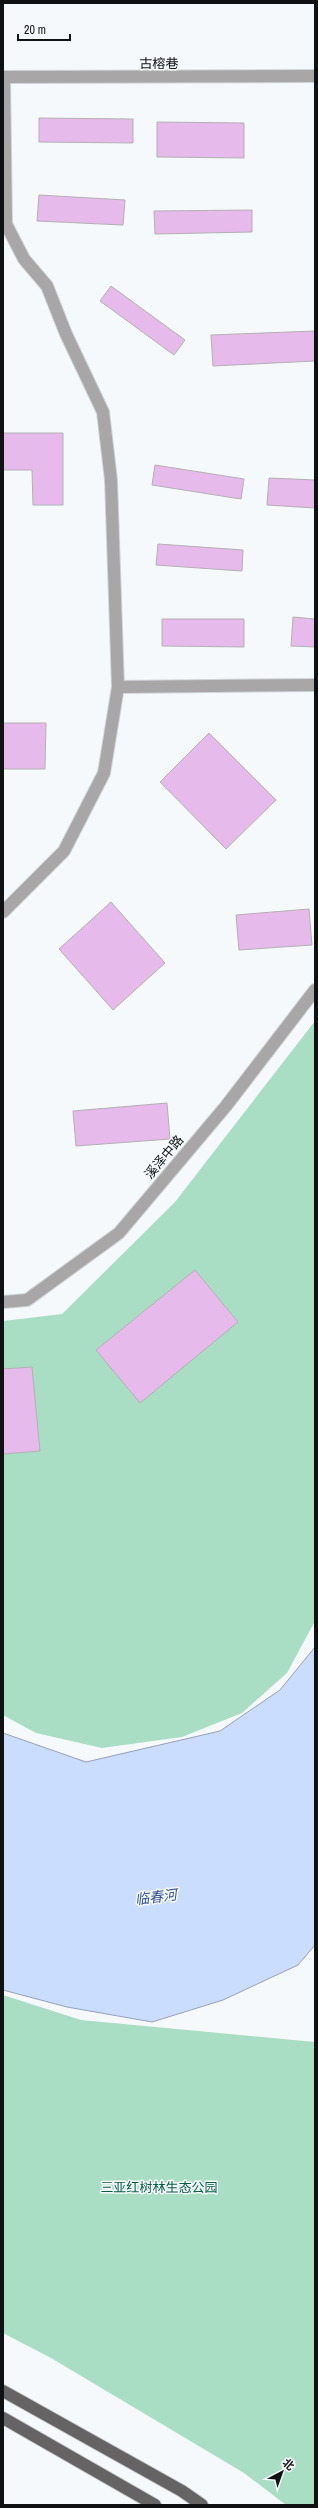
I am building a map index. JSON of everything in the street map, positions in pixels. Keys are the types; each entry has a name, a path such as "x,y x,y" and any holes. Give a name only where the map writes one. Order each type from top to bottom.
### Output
{"main road":[{"path":"3,2391 182,2491 202,2505"},
{"path":"3,2418 155,2505"}],"street":[{"name":"古榕巷","path":"3,77 315,76"},
{"path":"3,77 6,224 24,259 47,286 66,334 103,412 111,480 118,687 104,773 64,851 3,912"},
{"path":"118,687 315,685"},
{"name":"溪泽中路","path":"3,1302 27,1300 119,1233 226,1106 315,990"}],"green space":[{"path":"315,1021 315,1621 287,1673 242,1713 182,1737 102,1748 36,1733 3,1715 3,1321 62,1314 175,1202"},
{"name":"三亚红树林生态公园","path":"3,1995 81,2020 315,2042 315,2505 286,2505 244,2473 51,2358 3,2333"}],"water":[{"name":"临春河","path":"315,1647 315,1945 298,1965 223,2000 152,2022 67,2007 3,1990 3,1733 86,1762 220,1731 280,1690"}],"building":[{"path":"39,118 133,119 133,143 39,142"},
{"path":"157,122 244,123 244,158 157,157"},
{"path":"39,195 125,200 123,225 37,221"},
{"path":"252,210 252,232 155,234 154,211"},
{"path":"111,286 185,340 174,355 100,301"},
{"path":"315,331 315,361 213,366 211,335"},
{"path":"3,433 63,433 63,505 33,505 32,470 3,470"},
{"path":"155,465 244,479 241,499 152,485"},
{"path":"269,478 315,480 315,508 267,505"},
{"path":"158,544 243,550 242,571 156,565"},
{"path":"293,617 315,619 315,647 291,646"},
{"path":"162,619 244,619 244,647 162,646"},
{"path":"3,723 46,723 45,769 3,769"},
{"path":"209,733 276,800 226,849 160,782"},
{"path":"111,902 165,963 113,1010 59,949"},
{"path":"309,909 312,945 239,950 236,915"},
{"path":"167,1103 170,1139 76,1146 73,1111"},
{"path":"195,1270 238,1322 140,1403 96,1350"},
{"path":"32,1367 40,1451 3,1454 3,1369"}]}
